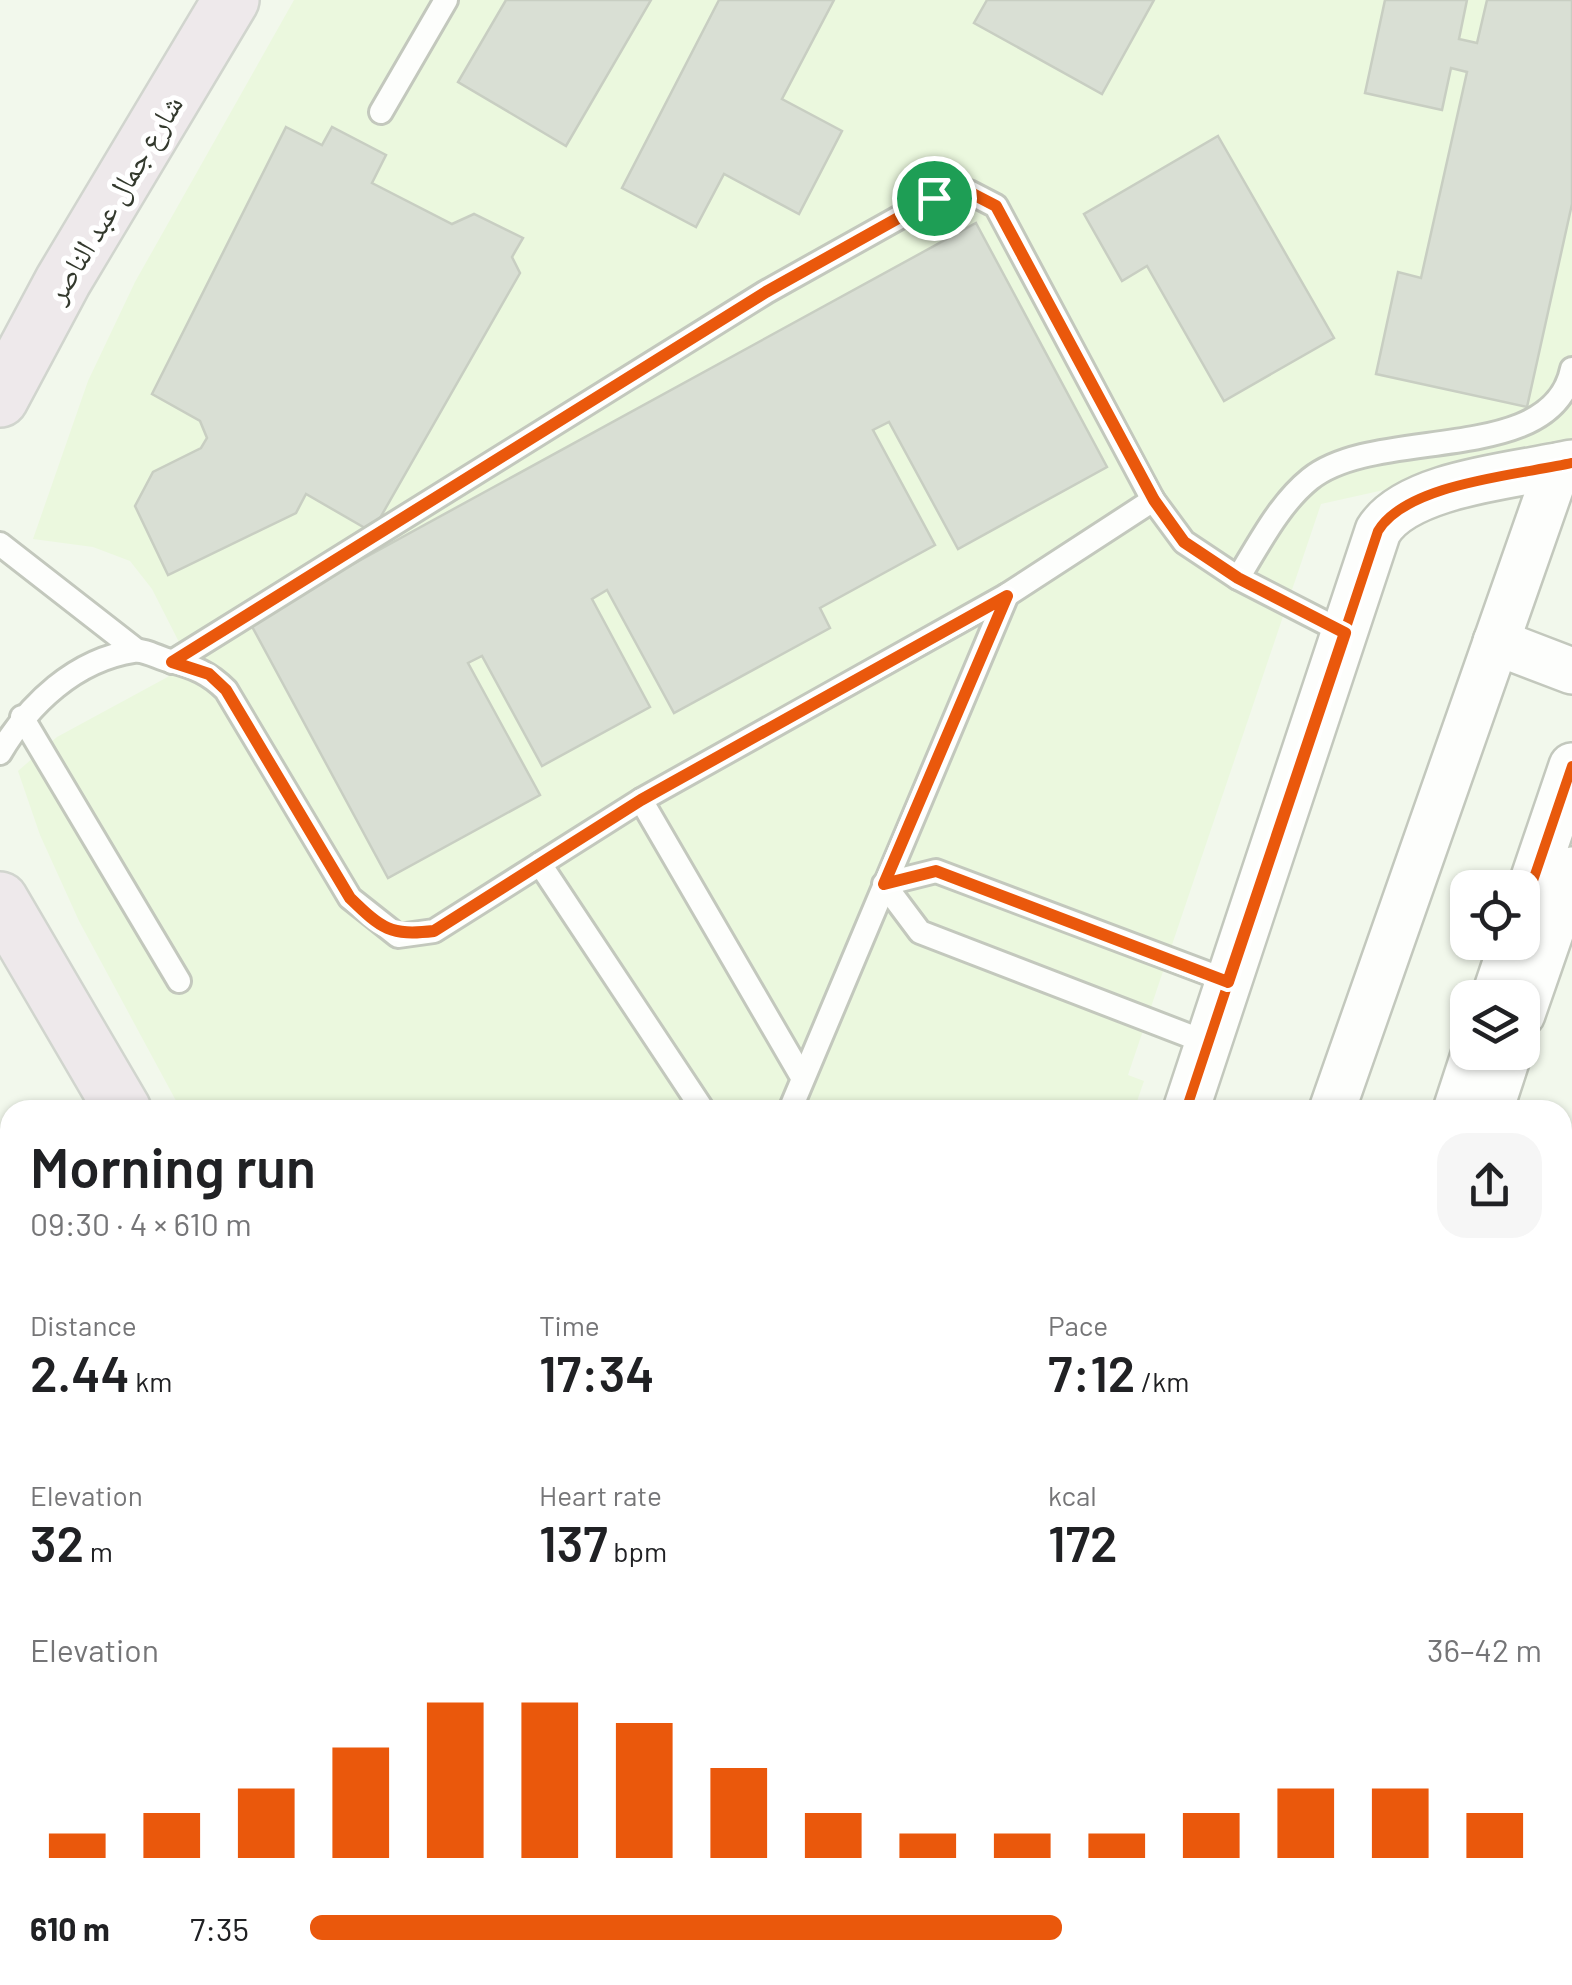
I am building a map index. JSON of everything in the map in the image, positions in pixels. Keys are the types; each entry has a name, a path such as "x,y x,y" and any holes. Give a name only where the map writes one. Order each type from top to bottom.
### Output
{"highway":[{"name":"شارع جمال عبد الناصر","path":"0,399 63,281 231,0"},
{"path":"0,900 117,1100"}],"street":[{"path":"1189,1100 1378,531 1396,508 1424,496 1565,464"},
{"path":"1336,1100 1496,642 1565,464"},
{"path":"1496,642 1572,672"},
{"path":"1537,870 1572,766"},
{"path":"1534,980 1572,870"},
{"path":"1459,1100 1470,1070"},
{"path":"1493,1100 1503,1070"}],"lane":[{"path":"381,112 446,0"},
{"path":"172,662 766,292 934,198 969,192 996,206 1154,500 1184,542 1238,578 1345,633"},
{"path":"1238,578 1282,508 1312,476 1370,455 1525,426 1553,410 1569,385 1572,369"},
{"path":"0,544 136,650 209,674 226,690 350,898 398,936 434,931 641,800 1007,596 1154,500"},
{"path":"794,1100 1007,596"},
{"path":"0,752 22,717 68,676 136,650"},
{"path":"22,717 179,981"},
{"path":"641,800 802,1077"},
{"path":"540,864 697,1100"},
{"path":"884,884 936,871 1228,982"},
{"path":"884,884 920,932 1208,1043"}],"shaded area":[{"path":"294,0 1572,0 1572,448 1321,504 1128,1075 1144,1081 1137,1100 176,1100 79,921 40,835 18,771 57,737 175,673 182,648 152,589 130,561 93,547 33,539 88,381 135,282"}],"building":[{"path":"506,0 651,0 566,146 458,82"},
{"path":"719,0 834,0 782,99 842,131 799,214 724,174 696,227 622,188"},
{"path":"987,0 1154,0 1102,94 974,23"},
{"path":"1385,0 1467,0 1459,39 1477,43 1487,0 1572,0 1572,204 1527,407 1376,374 1398,272 1421,278 1467,72 1451,68 1442,110 1365,93"},
{"path":"286,127 322,145 332,127 386,155 372,183 452,224 474,214 523,238 512,257 520,273 372,532 306,494 296,513 168,575 135,506 153,472 201,448 207,438 200,421 152,394"},
{"path":"1218,136 1334,338 1224,401 1147,266 1122,281 1084,214"},
{"path":"976,223 1107,467 958,549 889,422 873,430 935,545 820,608 830,628 674,713 607,590 592,599 650,707 542,766 482,656 468,663 540,795 388,878 249,621"}],"cycle path":[{"path":"1189,1100 1378,531 1392,515 1438,492 1572,463"},
{"path":"1537,870 1572,766"}],"route":[{"path":"969,192 996,206 1154,500 1184,542 1238,578 1345,633 1228,982 936,871 884,884 1007,596 641,800 434,931 398,936 373,920 350,898 226,690 209,674 172,662 766,292 934,198 969,192"}]}
